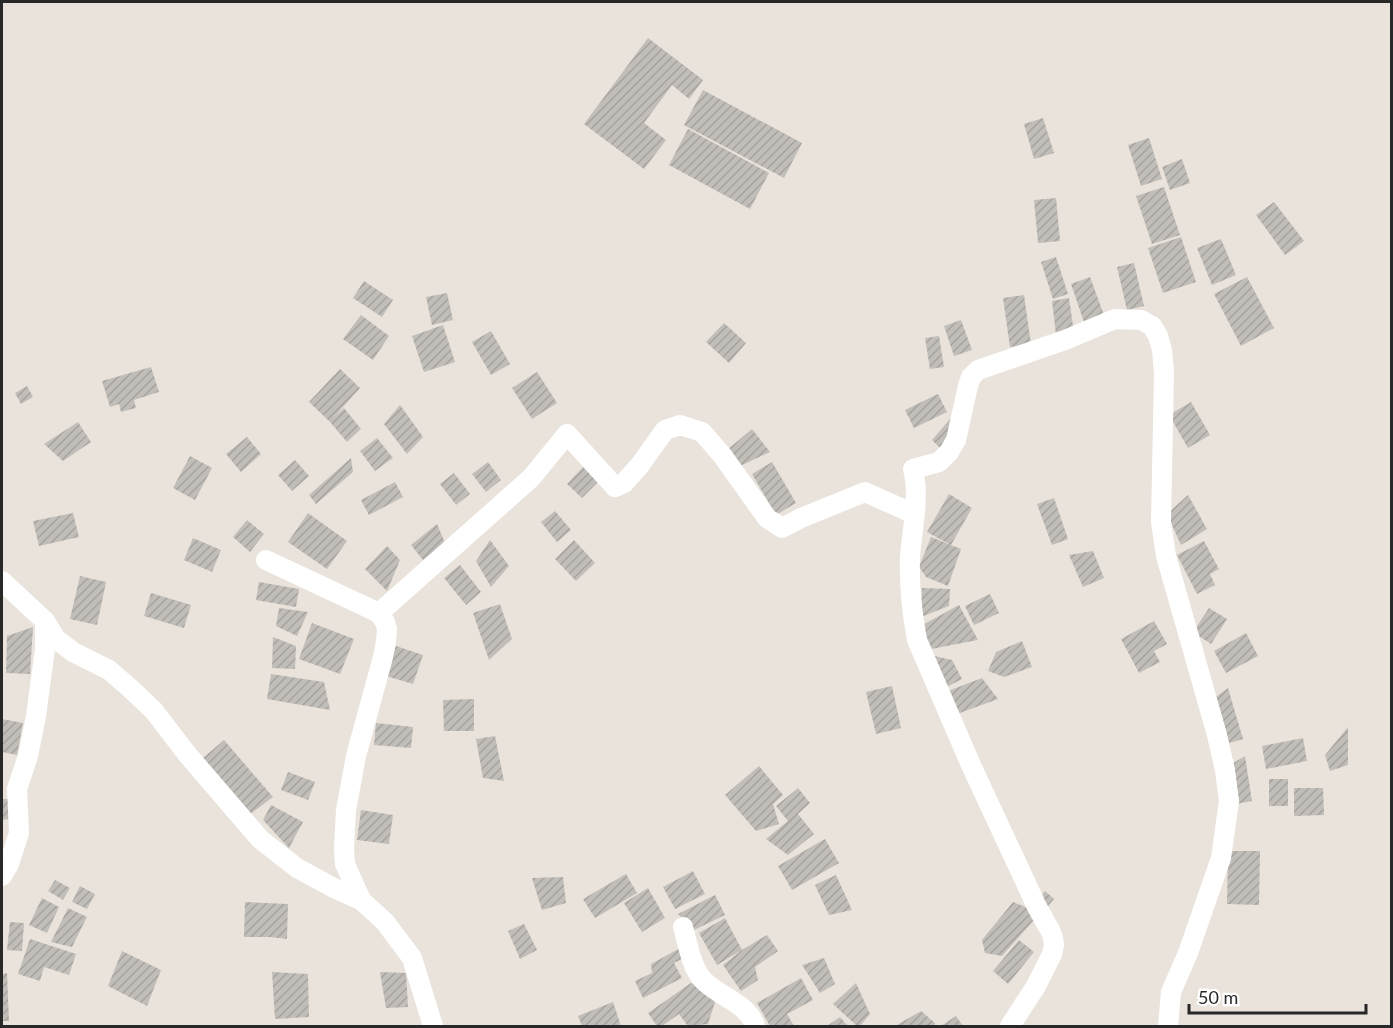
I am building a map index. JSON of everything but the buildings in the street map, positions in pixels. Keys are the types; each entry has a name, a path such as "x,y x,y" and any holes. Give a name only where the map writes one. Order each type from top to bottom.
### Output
{"street":[{"path":"1010,1026 1047,965 1052,954 1053,938 1036,907 971,765 917,640 910,559 917,484 913,469 939,462 949,452 956,440 971,377 978,370 1065,340 1115,319 1141,320 1152,326 1162,350 1164,373 1161,522 1166,556 1217,735 1229,801 1221,858 1188,953 1171,992 1168,1026"},
{"path":"379,613 531,478 567,434 615,487 624,483 665,430 680,425 702,432 722,455 767,518 782,528 865,492 914,514"},
{"path":"266,560 379,613 387,628 383,657 356,756 346,810 345,864 361,900"},
{"path":"2,581 45,621 56,639 73,652 109,670 154,711 187,754 260,839 297,868 361,900 385,922 412,958 434,1026"},
{"path":"2,876 9,864 19,833 17,789 28,756 36,716 45,649 45,621"},
{"path":"683,927 694,965 702,979 748,1012 756,1026"}]}
